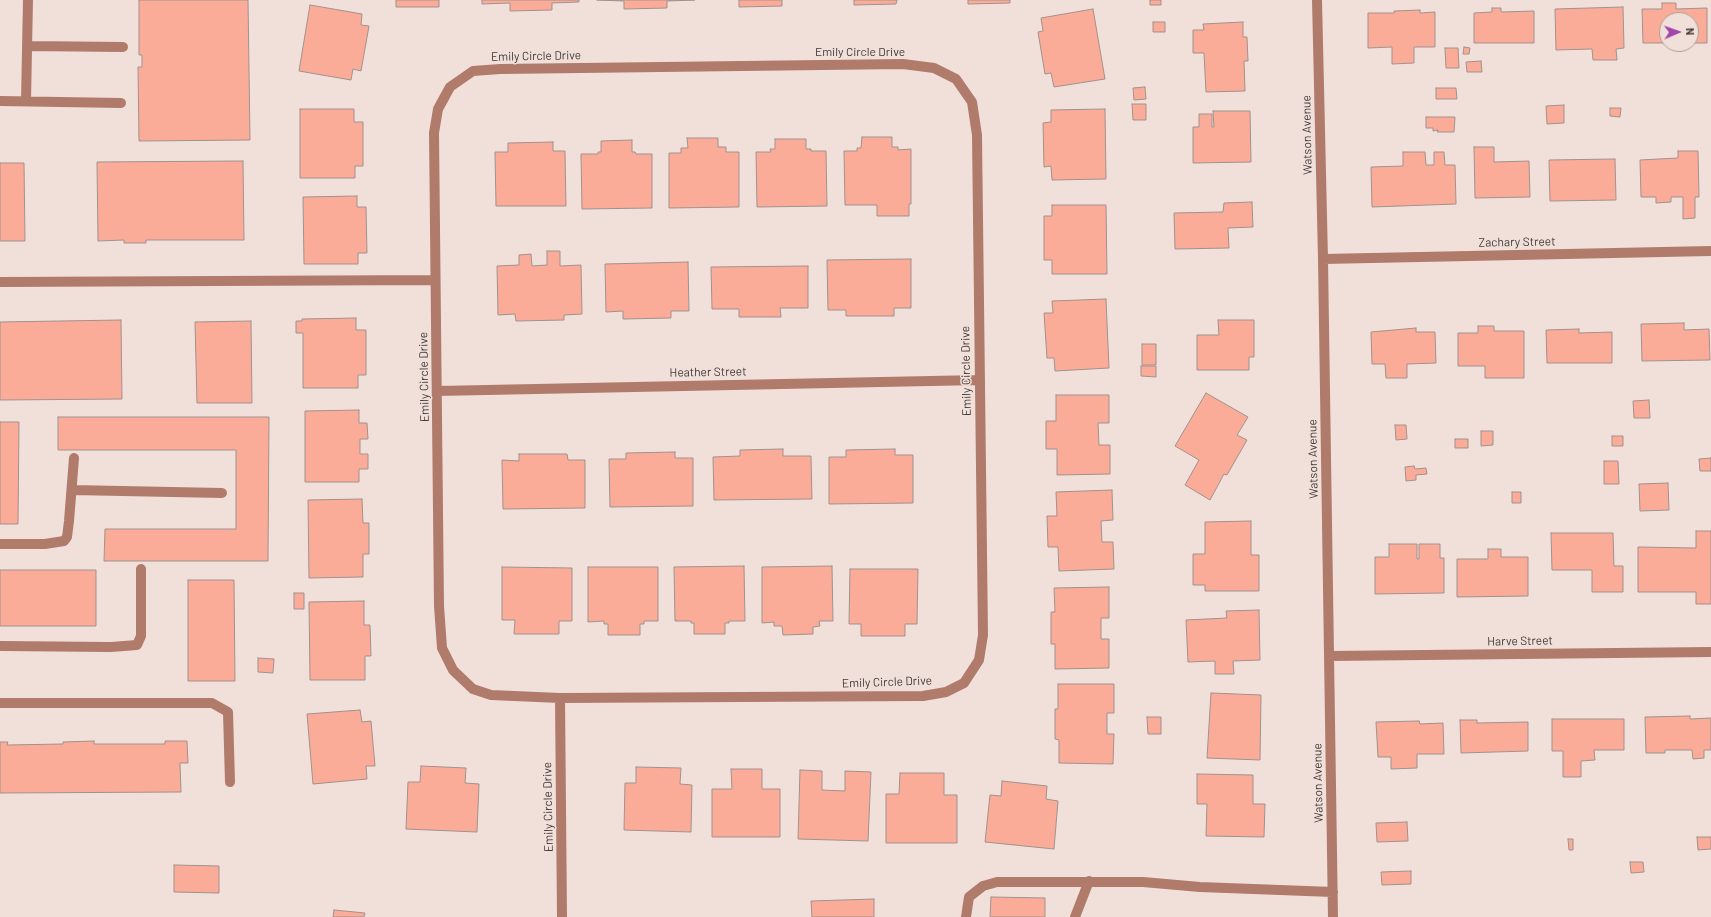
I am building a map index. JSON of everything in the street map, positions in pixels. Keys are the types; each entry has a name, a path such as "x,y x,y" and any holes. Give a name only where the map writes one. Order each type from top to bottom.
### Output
{"street":[{"path":"26,101 28,0"},
{"name":"Watson Avenue","path":"1317,0 1323,258 1333,917"},
{"path":"27,46 123,47"},
{"name":"Emily Circle Drive","path":"903,64 934,68 956,79 972,102 977,135 983,635 979,660 964,683 946,692 923,696 560,698 491,695 474,689 453,670 442,648 439,606 435,280 434,133 438,109 450,88 474,71 500,69 903,64"},
{"path":"0,101 121,103"},
{"name":"Zachary Street","path":"1323,258 1711,251"},
{"path":"0,282 435,280"},
{"name":"Heather Street","path":"437,391 980,380"},
{"path":"0,544 45,544 64,541 67,537 74,458"},
{"path":"72,490 222,493"},
{"path":"0,646 111,647 137,645 141,636 141,569"},
{"name":"Harve Street","path":"1329,656 1711,652"},
{"name":"Emily Circle Drive","path":"560,698 562,917"},
{"path":"0,703 212,703 228,712 230,782"},
{"path":"966,917 969,897 983,886 997,882 1143,882 1333,892"},
{"path":"1075,917 1089,882"}],"building":[{"path":"139,0 248,0 250,140 139,141 138,67 142,67 142,55 139,55"},
{"path":"396,0 439,0 439,7 396,7"},
{"path":"482,0 579,0 579,2 552,3 552,10 510,11 510,3 482,4"},
{"path":"597,0 695,0 667,1 667,8 624,9 624,1"},
{"path":"739,0 782,0 782,6 739,7"},
{"path":"854,0 897,0 896,4 854,5"},
{"path":"968,0 1010,0 1010,3 968,4"},
{"path":"1150,0 1161,0 1161,5 1150,5"},
{"path":"1662,3 1676,3 1676,9 1707,8 1707,43 1699,43 1699,12 1659,12 1659,43 1643,43 1642,9 1662,9"},
{"path":"310,5 362,14 361,25 369,26 361,71 353,69 351,80 299,71"},
{"path":"1623,7 1624,48 1616,49 1617,60 1593,60 1592,49 1556,50 1555,9"},
{"path":"1492,8 1501,8 1501,12 1534,11 1534,43 1474,43 1474,13 1492,12"},
{"path":"1093,9 1105,79 1054,87 1051,73 1045,74 1038,32 1043,31 1041,18"},
{"path":"1420,10 1420,13 1435,12 1435,47 1414,47 1414,63 1392,64 1392,47 1368,48 1368,13 1394,13 1394,11"},
{"path":"1153,22 1165,22 1165,32 1153,32"},
{"path":"1243,22 1243,37 1247,37 1248,61 1244,61 1245,91 1206,92 1204,53 1193,53 1193,30 1204,30 1203,24"},
{"path":"1464,47 1470,48 1469,54 1463,54"},
{"path":"1445,48 1458,48 1459,68 1446,68"},
{"path":"1481,61 1482,72 1467,72 1466,62"},
{"path":"1145,87 1146,99 1134,100 1133,88"},
{"path":"1436,88 1456,88 1457,99 1436,99"},
{"path":"1132,104 1146,104 1146,120 1133,120"},
{"path":"1564,105 1564,123 1547,124 1546,106"},
{"path":"1610,108 1621,108 1620,117 1610,116"},
{"path":"300,109 354,109 354,122 363,122 363,166 355,166 355,178 300,178"},
{"path":"1105,109 1106,179 1052,180 1051,166 1044,167 1043,123 1051,122 1051,110"},
{"path":"1213,111 1250,111 1251,162 1193,163 1193,127 1199,127 1199,114 1212,114 1212,127 1214,127"},
{"path":"1426,117 1455,117 1454,132 1437,132 1438,130 1433,131 1433,128 1426,128"},
{"path":"862,137 892,137 892,147 898,147 898,150 911,149 911,204 909,204 909,216 877,216 877,205 845,205 844,151 857,151 857,148 861,148"},
{"path":"687,138 718,138 718,147 726,147 726,152 739,152 739,207 669,208 669,153 681,153 681,148 688,148"},
{"path":"775,139 806,139 806,149 811,149 811,151 826,151 827,206 757,207 756,152 771,152 770,149 775,149"},
{"path":"632,140 632,152 635,152 636,154 652,154 652,208 582,209 581,154 598,154 598,152 601,152 601,141"},
{"path":"553,142 553,151 565,151 566,206 496,206 495,152 508,152 508,143"},
{"path":"1474,147 1494,147 1494,162 1529,161 1530,197 1475,198"},
{"path":"1678,151 1698,151 1699,197 1695,197 1695,218 1683,219 1683,197 1671,197 1671,202 1656,203 1656,197 1641,197 1640,160 1678,158"},
{"path":"1403,152 1425,152 1426,165 1434,165 1434,152 1444,152 1445,165 1455,165 1456,204 1372,207 1371,167 1403,166"},
{"path":"1615,159 1616,200 1550,201 1549,160"},
{"path":"243,161 244,240 146,240 146,243 124,243 124,240 98,241 97,162"},
{"path":"0,163 24,163 25,241 0,241"},
{"path":"357,196 357,207 366,207 367,253 358,253 358,264 304,264 303,197"},
{"path":"1252,202 1253,227 1228,228 1229,248 1175,249 1174,213 1223,212 1224,203"},
{"path":"1052,205 1106,205 1107,274 1052,274 1052,260 1044,260 1044,216 1052,216"},
{"path":"547,251 560,251 560,266 581,265 582,314 564,315 564,320 516,321 515,314 498,315 497,266 519,265 519,255 531,254 532,266 547,265"},
{"path":"911,259 911,308 894,308 894,316 846,316 846,310 828,310 827,260"},
{"path":"688,262 689,311 671,311 671,318 623,319 623,311 606,312 605,264"},
{"path":"808,266 808,308 780,308 781,317 739,317 739,309 712,309 711,267"},
{"path":"1106,299 1109,368 1055,371 1054,358 1047,358 1044,313 1053,313 1052,301"},
{"path":"356,318 356,330 366,330 366,375 358,375 358,388 303,388 303,333 296,333 296,321 302,321 302,319"},
{"path":"121,320 122,399 0,400 0,322"},
{"path":"1218,320 1254,320 1254,357 1249,357 1249,370 1197,370 1197,335 1219,335"},
{"path":"251,321 252,403 197,403 195,322"},
{"path":"1684,323 1684,330 1709,329 1710,360 1642,361 1641,324"},
{"path":"1478,326 1494,326 1494,331 1524,331 1524,378 1485,378 1485,366 1458,366 1458,333 1478,333"},
{"path":"1416,328 1416,332 1435,332 1436,363 1407,364 1407,378 1386,378 1385,364 1372,364 1371,332"},
{"path":"1579,329 1579,333 1612,332 1612,363 1547,363 1546,330"},
{"path":"1142,344 1156,344 1156,365 1142,365"},
{"path":"1141,366 1156,366 1156,377 1141,376"},
{"path":"1206,393 1248,417 1237,435 1247,440 1227,475 1224,474 1210,500 1185,485 1199,460 1175,446"},
{"path":"1056,395 1109,395 1109,423 1098,423 1099,445 1110,445 1110,474 1057,475 1057,449 1046,449 1046,421 1056,421"},
{"path":"1649,400 1650,418 1634,418 1633,401"},
{"path":"359,410 359,423 367,423 368,439 360,439 360,454 368,454 368,469 359,469 359,482 305,482 305,411"},
{"path":"58,417 269,417 268,561 104,561 105,529 236,529 236,450 58,450"},
{"path":"0,422 19,422 18,524 0,524"},
{"path":"1395,425 1406,425 1407,439 1396,440"},
{"path":"1481,431 1493,431 1493,445 1481,446"},
{"path":"1612,436 1623,436 1623,446 1612,446"},
{"path":"1455,439 1468,439 1468,448 1455,448"},
{"path":"783,449 783,456 811,456 812,499 714,500 713,457 740,456 740,450"},
{"path":"895,449 895,455 913,455 913,503 829,504 829,457 846,457 846,450"},
{"path":"675,452 675,458 693,458 693,506 610,507 609,459 626,459 626,453"},
{"path":"519,454 567,454 568,460 585,460 585,508 503,509 502,460 519,461"},
{"path":"1711,458 1711,471 1700,471 1699,459"},
{"path":"1604,461 1618,461 1619,484 1604,484"},
{"path":"1414,466 1415,469 1426,468 1427,474 1416,475 1416,480 1406,481 1405,467"},
{"path":"1668,483 1669,510 1640,511 1639,484"},
{"path":"1112,490 1113,520 1101,521 1102,542 1113,542 1114,569 1059,571 1058,547 1048,547 1047,516 1057,516 1056,492"},
{"path":"1512,492 1521,492 1521,503 1512,503"},
{"path":"362,499 363,523 369,523 369,554 363,554 363,577 309,578 308,500"},
{"path":"1251,521 1251,555 1259,555 1259,591 1205,591 1205,585 1193,585 1193,554 1205,554 1205,522"},
{"path":"1696,531 1711,531 1711,604 1696,604 1696,592 1638,592 1638,547 1696,548"},
{"path":"1551,533 1613,533 1614,566 1623,566 1623,592 1592,592 1592,570 1552,570"},
{"path":"1389,544 1417,544 1417,559 1419,559 1419,544 1440,544 1440,558 1444,558 1444,593 1375,594 1375,557 1389,557"},
{"path":"1488,549 1501,549 1501,557 1528,557 1528,596 1457,597 1457,559 1488,559"},
{"path":"744,566 745,621 729,621 729,623 725,623 725,634 694,634 694,623 691,623 691,621 675,621 674,567"},
{"path":"832,566 833,621 819,621 820,626 813,627 813,634 783,635 782,626 774,626 774,622 762,623 762,567"},
{"path":"502,567 572,568 572,621 559,621 559,634 514,634 515,620 502,620"},
{"path":"588,567 658,567 658,621 644,621 644,624 640,624 640,635 608,635 608,624 604,624 604,621 588,622"},
{"path":"850,569 918,569 917,624 905,624 905,636 861,636 861,624 849,624"},
{"path":"0,570 96,570 96,626 0,626"},
{"path":"188,580 234,580 235,681 188,681"},
{"path":"1109,587 1109,618 1101,618 1101,639 1109,639 1109,668 1055,669 1055,644 1051,644 1051,612 1055,612 1054,588"},
{"path":"294,593 304,593 304,609 294,609"},
{"path":"364,601 364,625 370,625 371,656 365,656 365,680 310,680 309,602"},
{"path":"1259,610 1260,660 1233,661 1234,674 1215,674 1215,661 1188,662 1186,620 1227,618 1226,611"},
{"path":"258,658 274,659 273,673 258,672"},
{"path":"1058,684 1114,684 1114,713 1107,713 1107,734 1114,734 1113,764 1059,763 1059,740 1055,739 1055,709 1058,709"},
{"path":"1211,693 1261,695 1260,760 1207,758"},
{"path":"360,710 362,722 371,721 375,766 366,766 367,779 313,784 307,714"},
{"path":"1690,716 1690,719 1711,718 1711,750 1704,750 1704,758 1693,759 1692,750 1665,750 1665,753 1646,753 1645,717"},
{"path":"1147,717 1161,717 1161,734 1148,734"},
{"path":"1552,719 1624,719 1624,750 1594,750 1595,760 1581,761 1581,777 1563,777 1563,751 1552,751"},
{"path":"1460,720 1477,720 1477,723 1528,722 1528,751 1461,753"},
{"path":"1419,721 1420,724 1443,723 1444,754 1417,754 1417,768 1391,769 1391,757 1378,757 1376,722"},
{"path":"94,741 94,744 165,744 165,741 187,741 188,763 180,763 181,792 0,793 0,742 8,742 7,745 63,744 63,742"},
{"path":"421,766 466,768 465,783 479,784 477,832 406,829 408,782 420,782"},
{"path":"636,767 681,768 680,784 692,785 691,832 624,830 625,783 636,783"},
{"path":"731,769 762,769 762,789 780,789 780,837 712,837 712,789 732,789"},
{"path":"800,770 822,771 822,790 845,791 845,771 871,772 868,841 798,839"},
{"path":"900,773 944,773 944,795 957,795 957,843 886,843 886,794 899,794"},
{"path":"1197,774 1253,775 1253,804 1265,804 1264,837 1206,836 1207,804 1197,804"},
{"path":"1002,781 1047,786 1046,799 1058,801 1054,849 985,842 990,795 1001,796"},
{"path":"1407,822 1408,841 1377,842 1376,823"},
{"path":"1697,837 1711,837 1711,849 1698,850"},
{"path":"1568,839 1573,839 1573,850 1569,850"},
{"path":"1630,862 1643,862 1644,872 1631,873"},
{"path":"174,865 219,866 219,893 174,892"},
{"path":"1411,871 1411,884 1382,885 1381,872"},
{"path":"991,897 1045,898 1045,917 990,917"},
{"path":"874,899 874,917 812,917 811,901"},
{"path":"334,910 365,913 364,917 333,917"}]}
